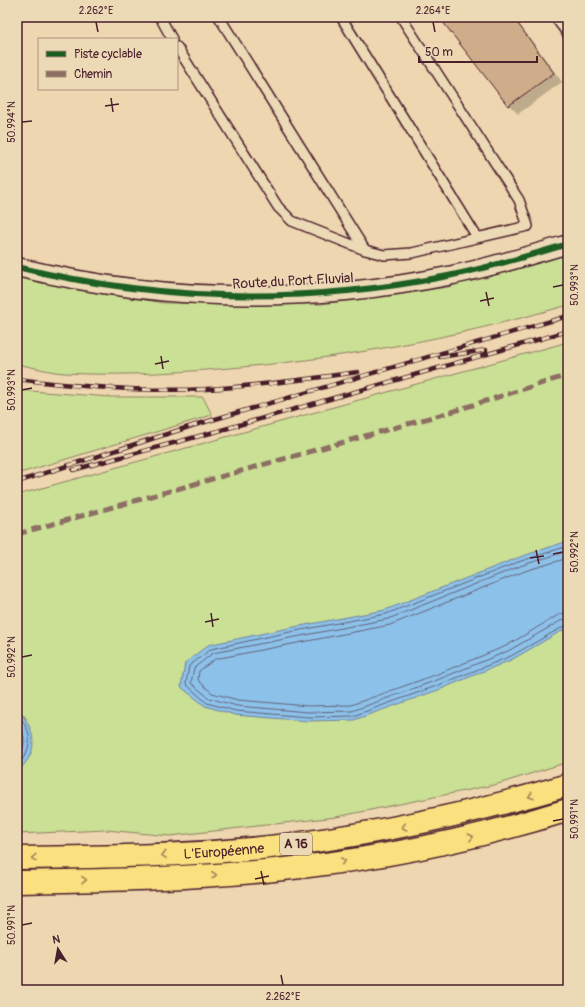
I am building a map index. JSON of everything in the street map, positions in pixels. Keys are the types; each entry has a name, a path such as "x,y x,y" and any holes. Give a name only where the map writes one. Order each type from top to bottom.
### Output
{"highway":[{"name":"L'Européenne","path":"17,858 178,854 300,843 437,820 568,785"},
{"name":"L'Européenne","path":"17,882 153,879 249,873 315,866 457,840 568,810"}],"street":[{"name":"Route du Port Fluvial","path":"17,267 77,281 161,292 208,296 278,296 357,290 435,278 502,263 568,244"}],"lane":[{"path":"160,17 171,38"},
{"path":"219,17 364,250"},
{"path":"341,17 477,238"},
{"path":"178,49 283,213 292,221 364,250 384,254 403,254 528,226 522,206 401,17"},
{"path":"555,17 568,34"}],"green space":[{"path":"568,253 568,305 482,328 395,346 307,360 263,365 142,374 65,373 47,371 17,364 17,275 40,281 163,303 321,304 448,287"},
{"path":"568,342 568,762 498,784 336,817 170,836 106,830 17,834 17,771 20,769 26,718 17,708 17,495"},
{"path":"17,390 110,397 203,397 212,415 17,474"}],"water":[{"path":"568,541 568,627 513,659 441,689 354,720 308,721 235,715 205,706 181,687 185,663 208,645 385,610 520,557"},
{"path":"17,708 30,727 33,741 30,755 23,766 17,771"}],"building":[{"path":"439,17 513,17 554,73 508,106"}],"railway":[{"path":"17,482 195,425 568,316"},
{"path":"73,470 218,431 568,331"},
{"path":"440,357 486,350"},
{"path":"17,379 112,388 183,390 226,388 302,380 358,372"}],"marked path":[{"path":"17,534 454,411 568,375"}],"cycle path":[{"path":"17,267 71,279 178,293 232,296 286,295 340,292 448,276 493,266 568,244"}]}
